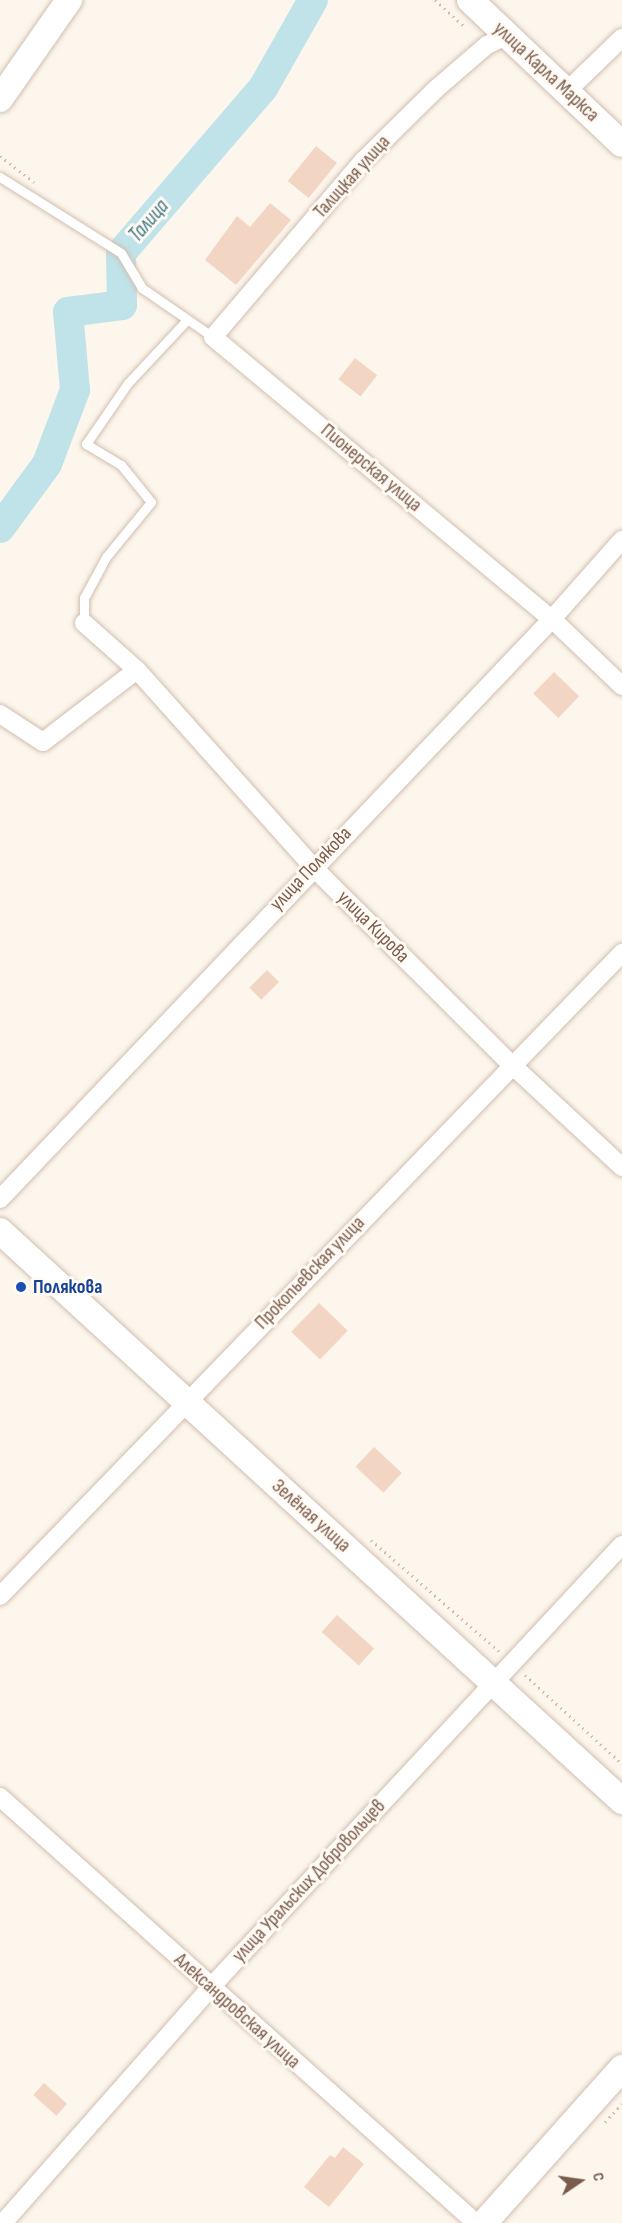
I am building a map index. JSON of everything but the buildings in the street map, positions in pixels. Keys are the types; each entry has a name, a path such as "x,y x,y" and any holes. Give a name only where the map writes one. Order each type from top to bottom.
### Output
{"main road":[{"path":"0,99 69,0"},
{"name":"улица Карла Маркса","path":"470,0 497,40 566,92 622,144"},
{"name":"Зелёная улица","path":"0,1231 184,1403 494,1682 622,1801"},
{"path":"484,2223 622,2068"}],"street":[{"path":"566,92 622,38"},
{"name":"Талицкая улица","path":"213,337 363,161 436,89 497,40"},
{"name":"Пионерская улица","path":"213,337 552,619 622,686"},
{"name":"улица Полякова","path":"0,1199 313,867 552,619 622,540"},
{"name":"улица Кирова","path":"84,623 137,670 313,867 513,1066 622,1167"},
{"path":"0,714 43,742 137,670"},
{"name":"Прокопьевская улица","path":"0,1596 184,1403 622,953"},
{"name":"улица Уральских Добровольцев","path":"3,2223 210,1988 622,1545"},
{"name":"Александровская улица","path":"0,1797 210,1988 476,2223"}],"lane":[{"name":"Пионерская улица","path":"0,177 121,253 142,288 213,337"},
{"path":"84,623 84,598 106,557 151,502 121,465 86,444 128,383 187,320"}],"path":[{"path":"435,0 497,40"}],"waterway":[{"name":"Талица","path":"0,528 47,464 75,390 68,312 122,305 121,253 263,88 313,0"}],"place":[{"name":"Полякова","path":"21,1287"}]}
